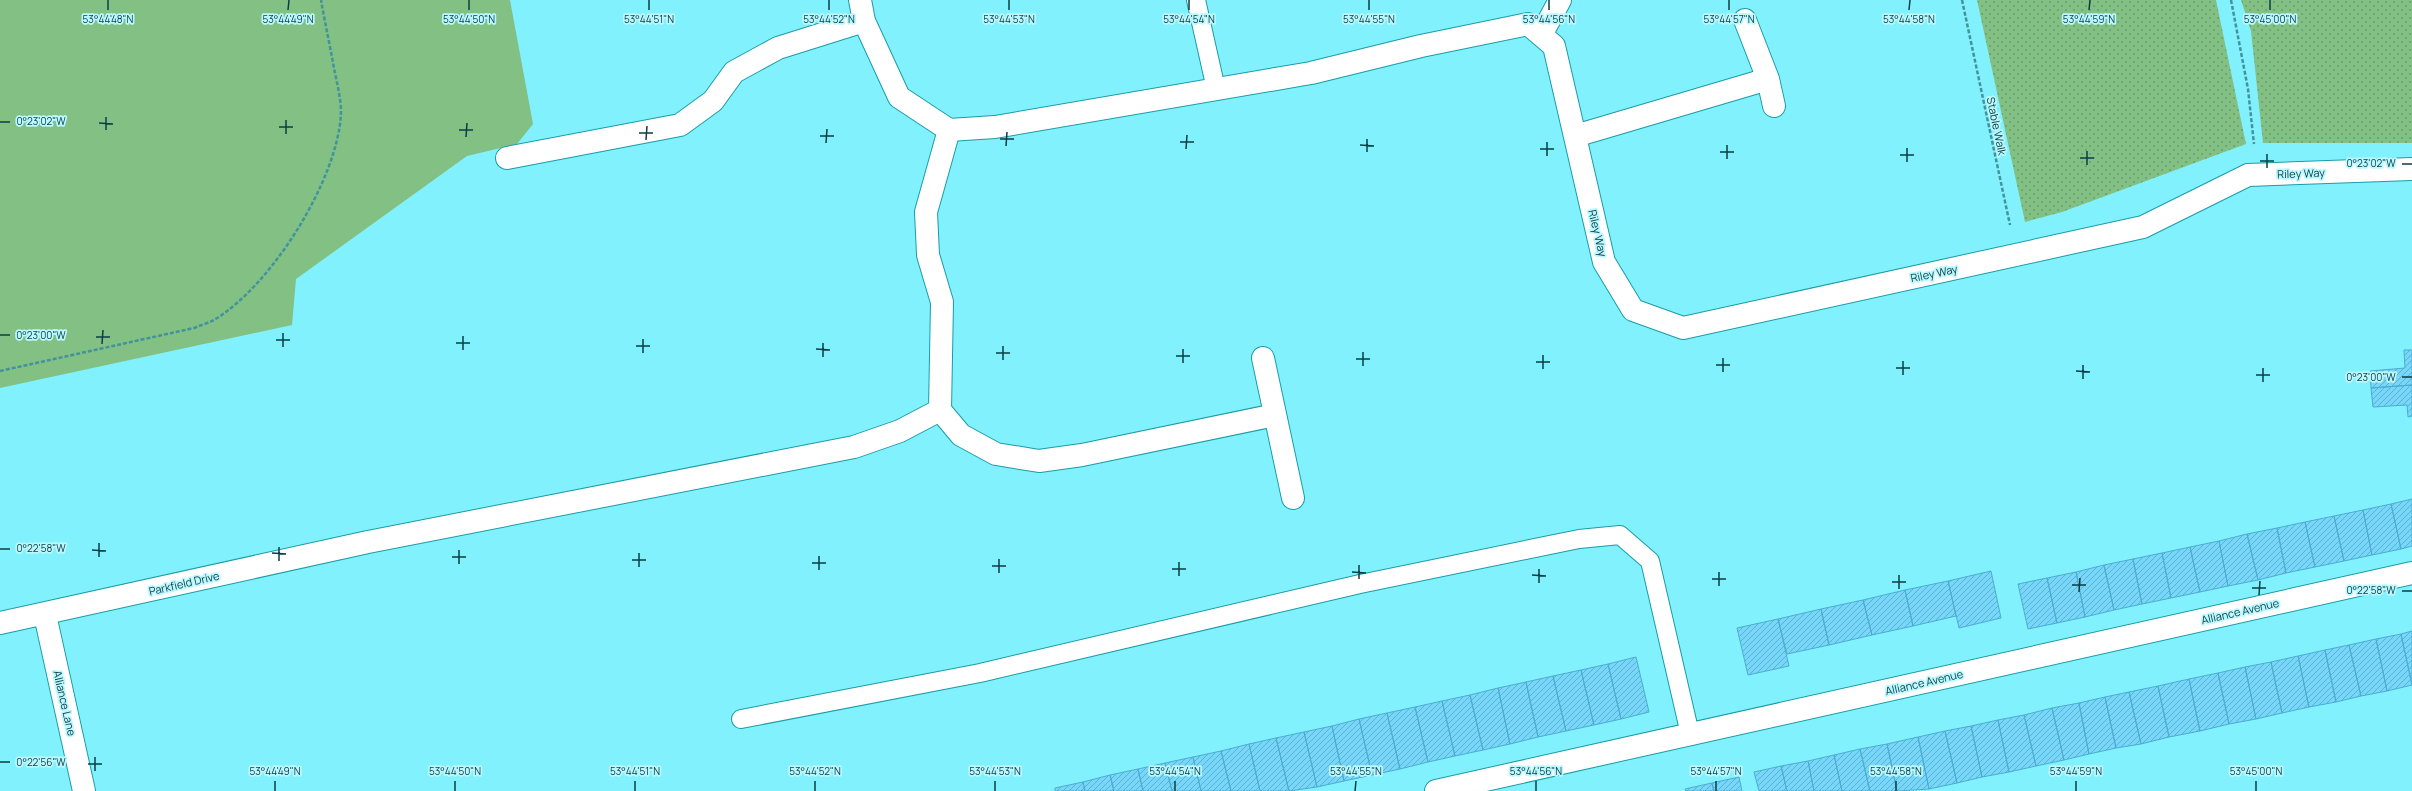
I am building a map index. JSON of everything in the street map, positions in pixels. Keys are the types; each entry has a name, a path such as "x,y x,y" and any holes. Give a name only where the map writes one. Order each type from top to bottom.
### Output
{"street":[{"path":"1541,35 1560,0"},
{"path":"507,158 680,125 712,101 734,72 778,48 862,10 899,97 949,130 995,127 1216,89"},
{"path":"1746,20 1768,79 1774,106"},
{"name":"Riley Way","path":"1216,89 1311,73 1421,46 1528,24 1554,46 1604,262 1633,310 1683,328 2143,227 2248,175 2412,170"},
{"path":"1575,136 1768,79"},
{"path":"949,130 926,212 928,255 942,302 940,410 961,435 996,454 1040,461 1082,455 1275,415"},
{"path":"1263,358 1293,498"},
{"name":"Parkfield Drive","path":"0,623 45,615 368,542 854,447 900,430 940,410"},
{"name":"Alliance Avenue","path":"1448,790 1690,734 2412,573"},
{"name":"Alliance Lane","path":"45,615 84,791"}],"lane":[{"path":"1196,0 1216,89"},
{"path":"741,720 980,673 1360,584 1579,539 1620,535 1650,561 1690,734"}],"path":[{"path":"0,371 194,328 214,320 240,299 281,253 319,192 332,160 338,136 341,113 339,91 321,0"},
{"name":"Stable Walk","path":"1962,0 2016,254"},
{"path":"2231,0 2248,89 2257,174"}],"green space":[{"path":"0,0 510,0 533,124 517,144 467,156 296,279 292,325 0,388"},
{"path":"1977,0 2216,0 2246,144 2062,212 2025,222"},
{"path":"2241,0 2412,0 2412,143 2263,143 2251,31"}],"building":[{"path":"2404,350 2412,350 2412,385 2371,388 2370,371 2405,368"},
{"path":"2412,385 2412,416 2408,417 2407,405 2373,407 2371,388"},
{"path":"2412,499 2412,546 2401,549 2391,504"},
{"path":"2391,504 2401,549 2372,555 2363,510"},
{"path":"2363,510 2372,555 2344,561 2334,516"},
{"path":"2334,516 2344,561 2315,567 2305,522"},
{"path":"2305,522 2315,567 2286,573 2277,528"},
{"path":"2277,528 2286,573 2258,580 2247,534"},
{"path":"2247,534 2258,580 2228,586 2219,541"},
{"path":"2219,541 2228,586 2200,592 2190,547"},
{"path":"2190,547 2200,592 2171,598 2162,553"},
{"path":"2162,553 2171,598 2142,604 2133,559"},
{"path":"2133,559 2142,604 2114,610 2104,565"},
{"path":"2104,565 2114,610 2085,617 2076,572"},
{"path":"1991,571 2001,618 1959,628 1948,581"},
{"path":"2076,572 2085,617 2057,623 2047,578"},
{"path":"2047,578 2057,623 2028,629 2018,584"},
{"path":"1948,581 1956,616 1913,626 1905,590"},
{"path":"1905,590 1913,626 1872,635 1863,600"},
{"path":"1863,600 1872,635 1829,645 1821,609"},
{"path":"1821,609 1829,645 1787,654 1778,619"},
{"path":"1778,619 1789,666 1748,675 1737,628"},
{"path":"2412,631 2412,685 2401,634"},
{"path":"2401,634 2412,685 2387,691 2376,639"},
{"path":"2376,639 2387,691 2361,696 2349,645"},
{"path":"2349,645 2361,696 2336,702 2325,650"},
{"path":"2325,650 2336,702 2309,707 2298,656"},
{"path":"2298,656 2309,707 2282,713 2271,662"},
{"path":"1636,657 1649,712 1621,719 1608,664"},
{"path":"2271,662 2282,713 2256,719 2245,667"},
{"path":"1608,664 1621,719 1594,725 1581,670"},
{"path":"2245,667 2256,719 2229,724 2218,673"},
{"path":"1581,670 1594,725 1566,731 1553,676"},
{"path":"2218,673 2229,724 2200,731 2189,679"},
{"path":"1553,676 1566,731 1538,737 1526,682"},
{"path":"2189,679 2200,731 2169,737 2158,686"},
{"path":"1526,682 1538,737 1510,744 1498,688"},
{"path":"2158,686 2169,737 2141,744 2129,692"},
{"path":"1498,688 1510,744 1483,750 1470,695"},
{"path":"2129,692 2141,744 2116,748 2105,697"},
{"path":"1470,695 1483,750 1455,756 1442,701"},
{"path":"2105,697 2116,748 2089,754 2079,703"},
{"path":"1442,701 1455,756 1428,762 1415,707"},
{"path":"2079,703 2089,754 2064,760 2052,708"},
{"path":"1415,707 1428,762 1400,769 1387,713"},
{"path":"2052,708 2064,760 2036,766 2024,715"},
{"path":"1387,713 1400,769 1372,775 1359,719"},
{"path":"2024,715 2036,766 2009,772 1998,720"},
{"path":"1359,719 1372,775 1344,781 1332,726"},
{"path":"1998,720 2009,772 1982,777 1971,726"},
{"path":"1332,726 1344,781 1317,787 1304,732"},
{"path":"1971,726 1982,777 1957,783 1945,731"},
{"path":"1945,731 1957,783 1929,789 1918,737"},
{"path":"1304,732 1317,787 1289,791 1276,738"},
{"path":"1918,737 1929,789 1897,791 1887,744"},
{"path":"1276,738 1289,791 1260,791 1249,744"},
{"path":"1249,744 1260,791 1231,791 1221,751"},
{"path":"1887,744 1897,791 1870,791 1860,749"},
{"path":"1860,749 1870,791 1842,791 1834,755"},
{"path":"1221,751 1231,791 1201,791 1193,757"},
{"path":"1834,755 1842,791 1814,791 1808,761"},
{"path":"1193,757 1201,791 1172,791 1165,763"},
{"path":"1808,761 1814,791 1787,791 1781,766"},
{"path":"1165,763 1172,791 1143,791 1138,769"},
{"path":"1781,766 1787,791 1759,791 1754,772"},
{"path":"1138,769 1143,791 1114,791 1110,775"},
{"path":"1110,775 1114,791 1085,791 1083,782"},
{"path":"1739,777 1742,791 1714,791 1712,783"},
{"path":"1083,782 1085,791 1055,791 1055,788"},
{"path":"1712,783 1714,791 1686,791 1685,789"}]}
